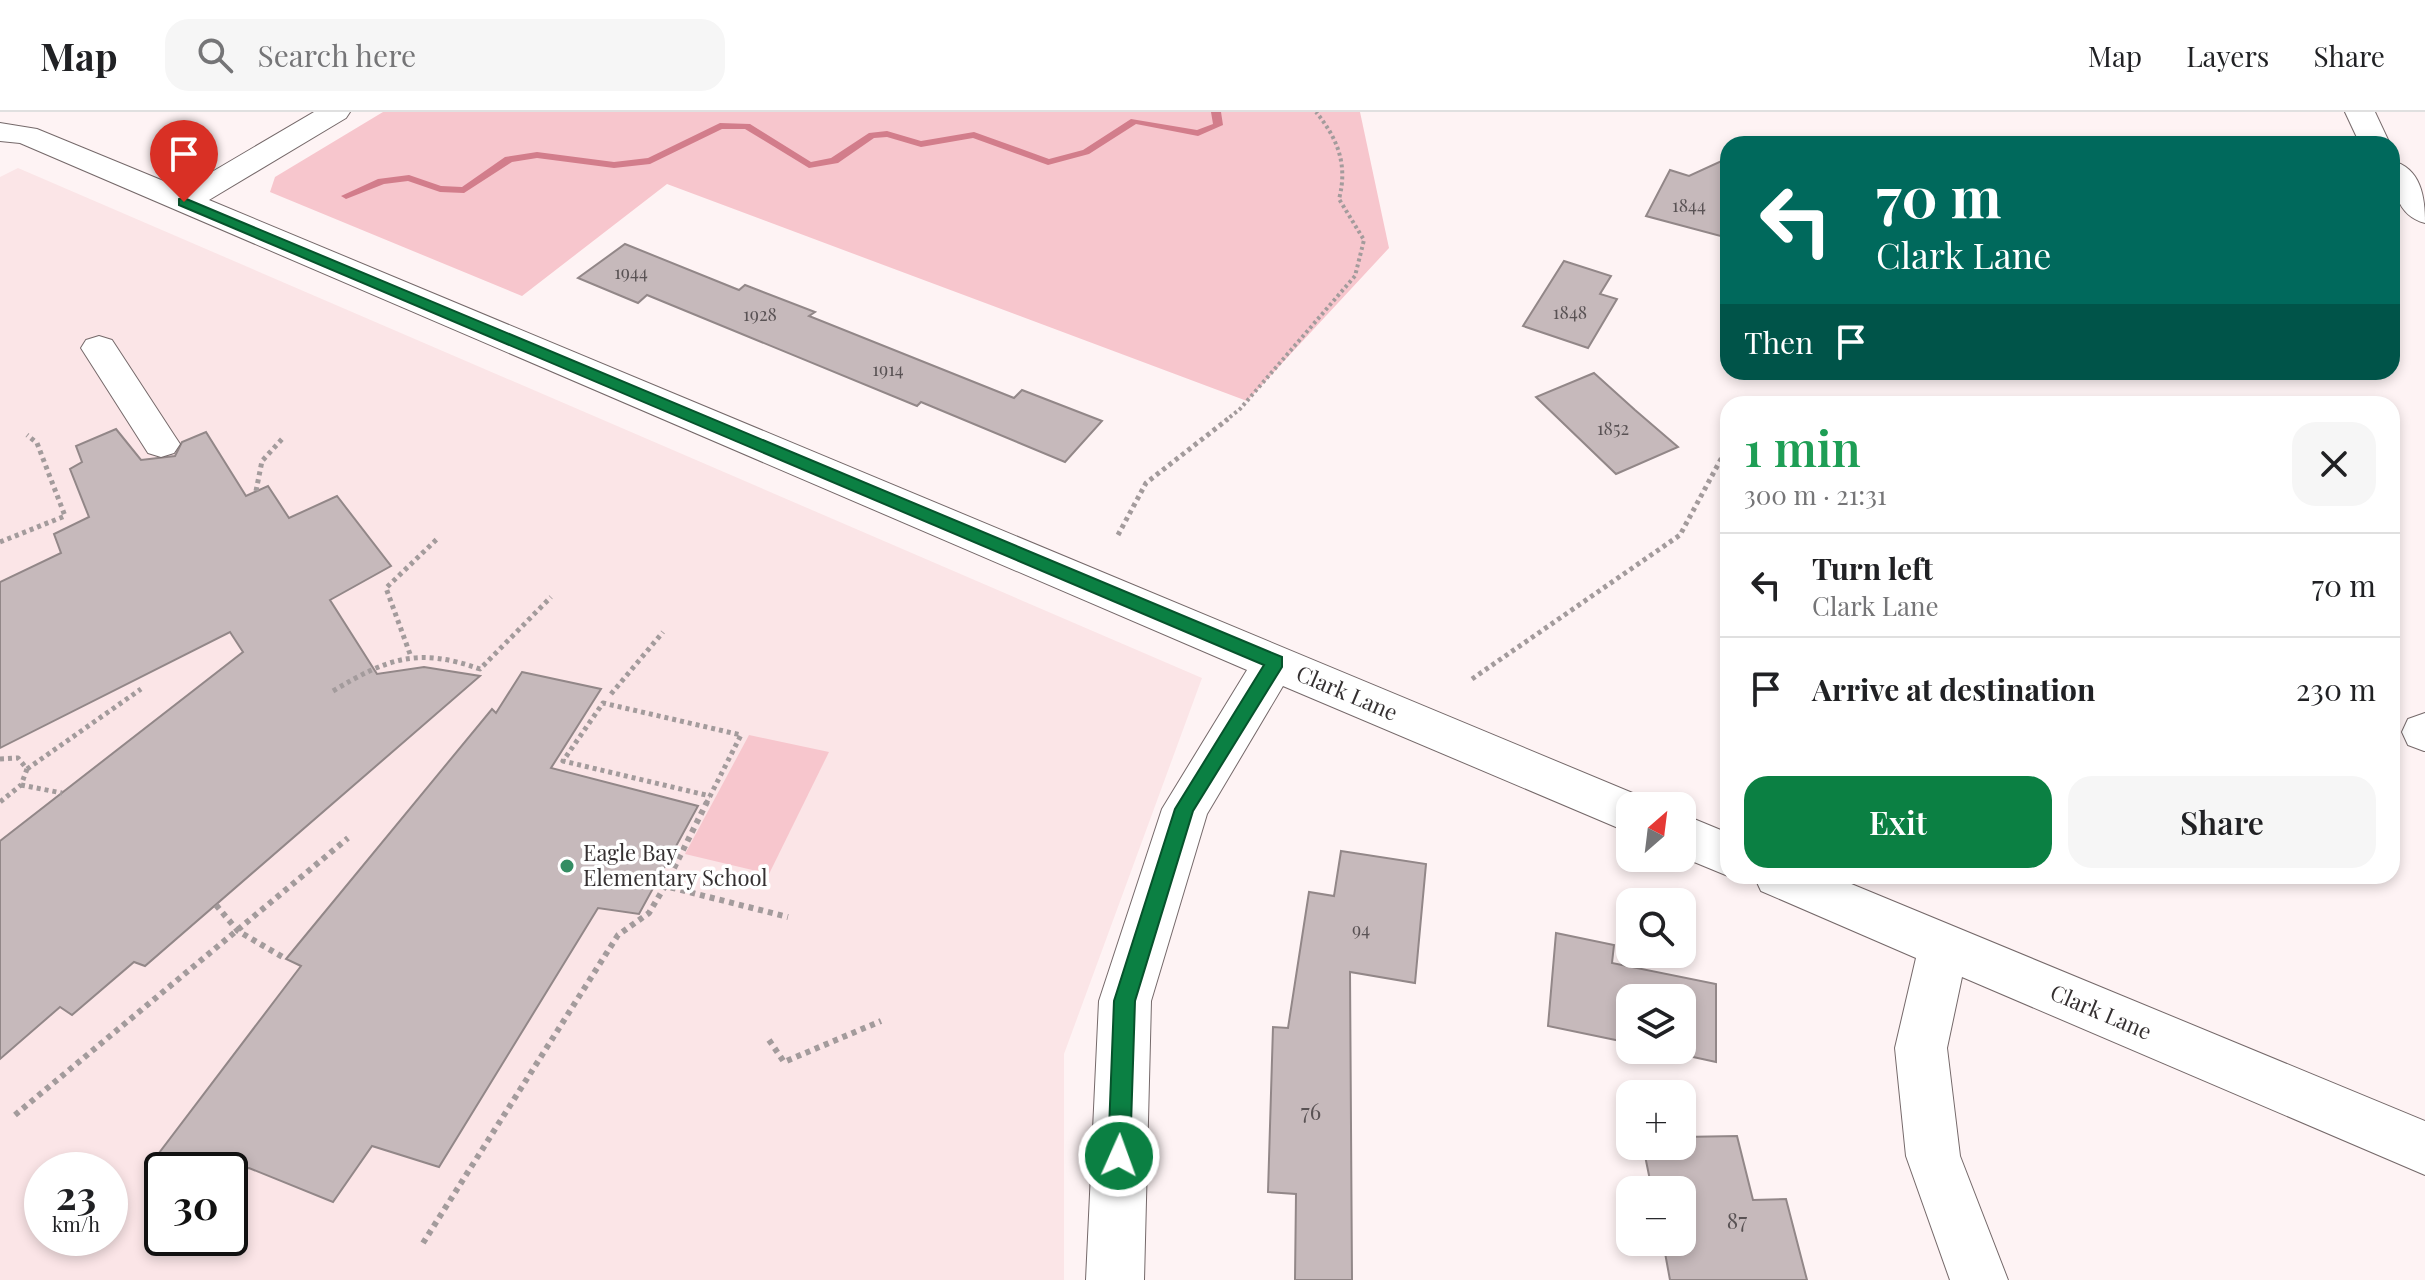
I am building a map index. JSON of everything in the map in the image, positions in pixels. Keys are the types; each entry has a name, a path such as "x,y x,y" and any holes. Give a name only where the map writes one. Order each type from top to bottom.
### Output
{"street":[{"path":"184,202 335,112"},
{"path":"2360,112 2371,136"},
{"name":"Clark Lane","path":"13,133 184,202 1616,807"},
{"path":"2400,185 2411,206"},
{"path":"99,348 161,444"},
{"path":"1115,1280 1125,1001 1185,809 1275,662"},
{"path":"1696,841 1720,852"},
{"name":"Clark Lane","path":"1797,884 2425,1148"},
{"path":"1944,946 1921,1048 1933,1156 1979,1280"}],"path":[{"path":"1118,535 1146,483 1240,409 1264,377 1355,276 1364,240 1339,199 1346,180 1334,134 1316,112"},
{"path":"0,542 65,516 37,443 27,435"},
{"path":"256,491 256,471 265,452 283,438"},
{"path":"1472,679 1680,535 1720,461"},
{"path":"410,654 386,588 437,539"},
{"path":"333,691 377,664 410,654 448,656 480,669 551,597"},
{"path":"611,694 663,632"},
{"path":"0,802 21,785 27,769 141,689"},
{"path":"423,1243 618,935 649,913 665,886 741,735 603,703 563,761 710,796"},
{"path":"0,759 18,758 27,769"},
{"path":"21,785 62,793"},
{"path":"15,1115 348,838"},
{"path":"665,886 788,917"},
{"path":"216,905 238,931 286,959"},
{"path":"769,1040 784,1062 881,1021"}],"shaded area":[{"path":"383,112 1360,112 1389,248 1247,401 667,184 522,296 270,192 275,177"},
{"name":"Eagle Bay Elementary School","path":"18,168 1202,678 1064,1054 1064,1280 0,1280 0,177"},
{"path":"749,735 829,752 769,874 685,854"}],"building":[{"path":"1720,162 1720,236 1646,216 1670,170 1689,176"},
{"path":"625,244 739,290 745,285 815,312 809,316 1014,398 1022,390 1102,421 1065,462 921,402 917,406 647,295 638,303 578,278"},
{"path":"1564,261 1611,276 1600,294 1617,299 1588,348 1523,326"},
{"path":"1594,373 1678,447 1616,474 1536,397"},
{"path":"116,429 141,460 175,456 182,442 206,432 246,496 268,486 289,518 337,496 391,566 330,600 377,674 424,667 480,676 145,966 134,962 72,1015 60,1007 0,1059 0,841 243,652 230,632 0,748 0,582 61,553 54,534 89,517 70,469 82,462 76,446"},
{"path":"522,672 601,689 551,768 698,806 639,914 598,908 439,1167 372,1146 333,1202 248,1168 248,1152 160,1152 301,966 286,959 492,709 496,713"},
{"path":"1341,851 1426,864 1415,983 1350,972 1352,1280 1295,1280 1296,1194 1268,1192 1273,1027 1288,1028 1309,892 1334,896"},
{"path":"1556,933 1614,945 1612,963 1616,964 1616,968 1637,968 1716,984 1716,1062 1696,1058 1696,984 1616,984 1616,1040 1548,1026"},
{"path":"1737,1136 1753,1200 1786,1199 1807,1280 1670,1280 1666,1256 1696,1256 1696,1176 1649,1176 1646,1160 1696,1160 1696,1137"}],"waterway":[{"path":"346,196 382,181 409,178 440,189 464,190 509,159 537,155 614,165 650,161 720,126 747,126 809,165 834,161 872,135 887,134 921,144 974,135 1048,162 1086,152 1134,121 1198,133 1218,125 1216,112"}],"place":[{"name":"Eagle Bay Elementary School","path":"567,866"}],"route":[{"path":"184,202 1275,662 1185,809 1125,1001 1119,1156"}]}
